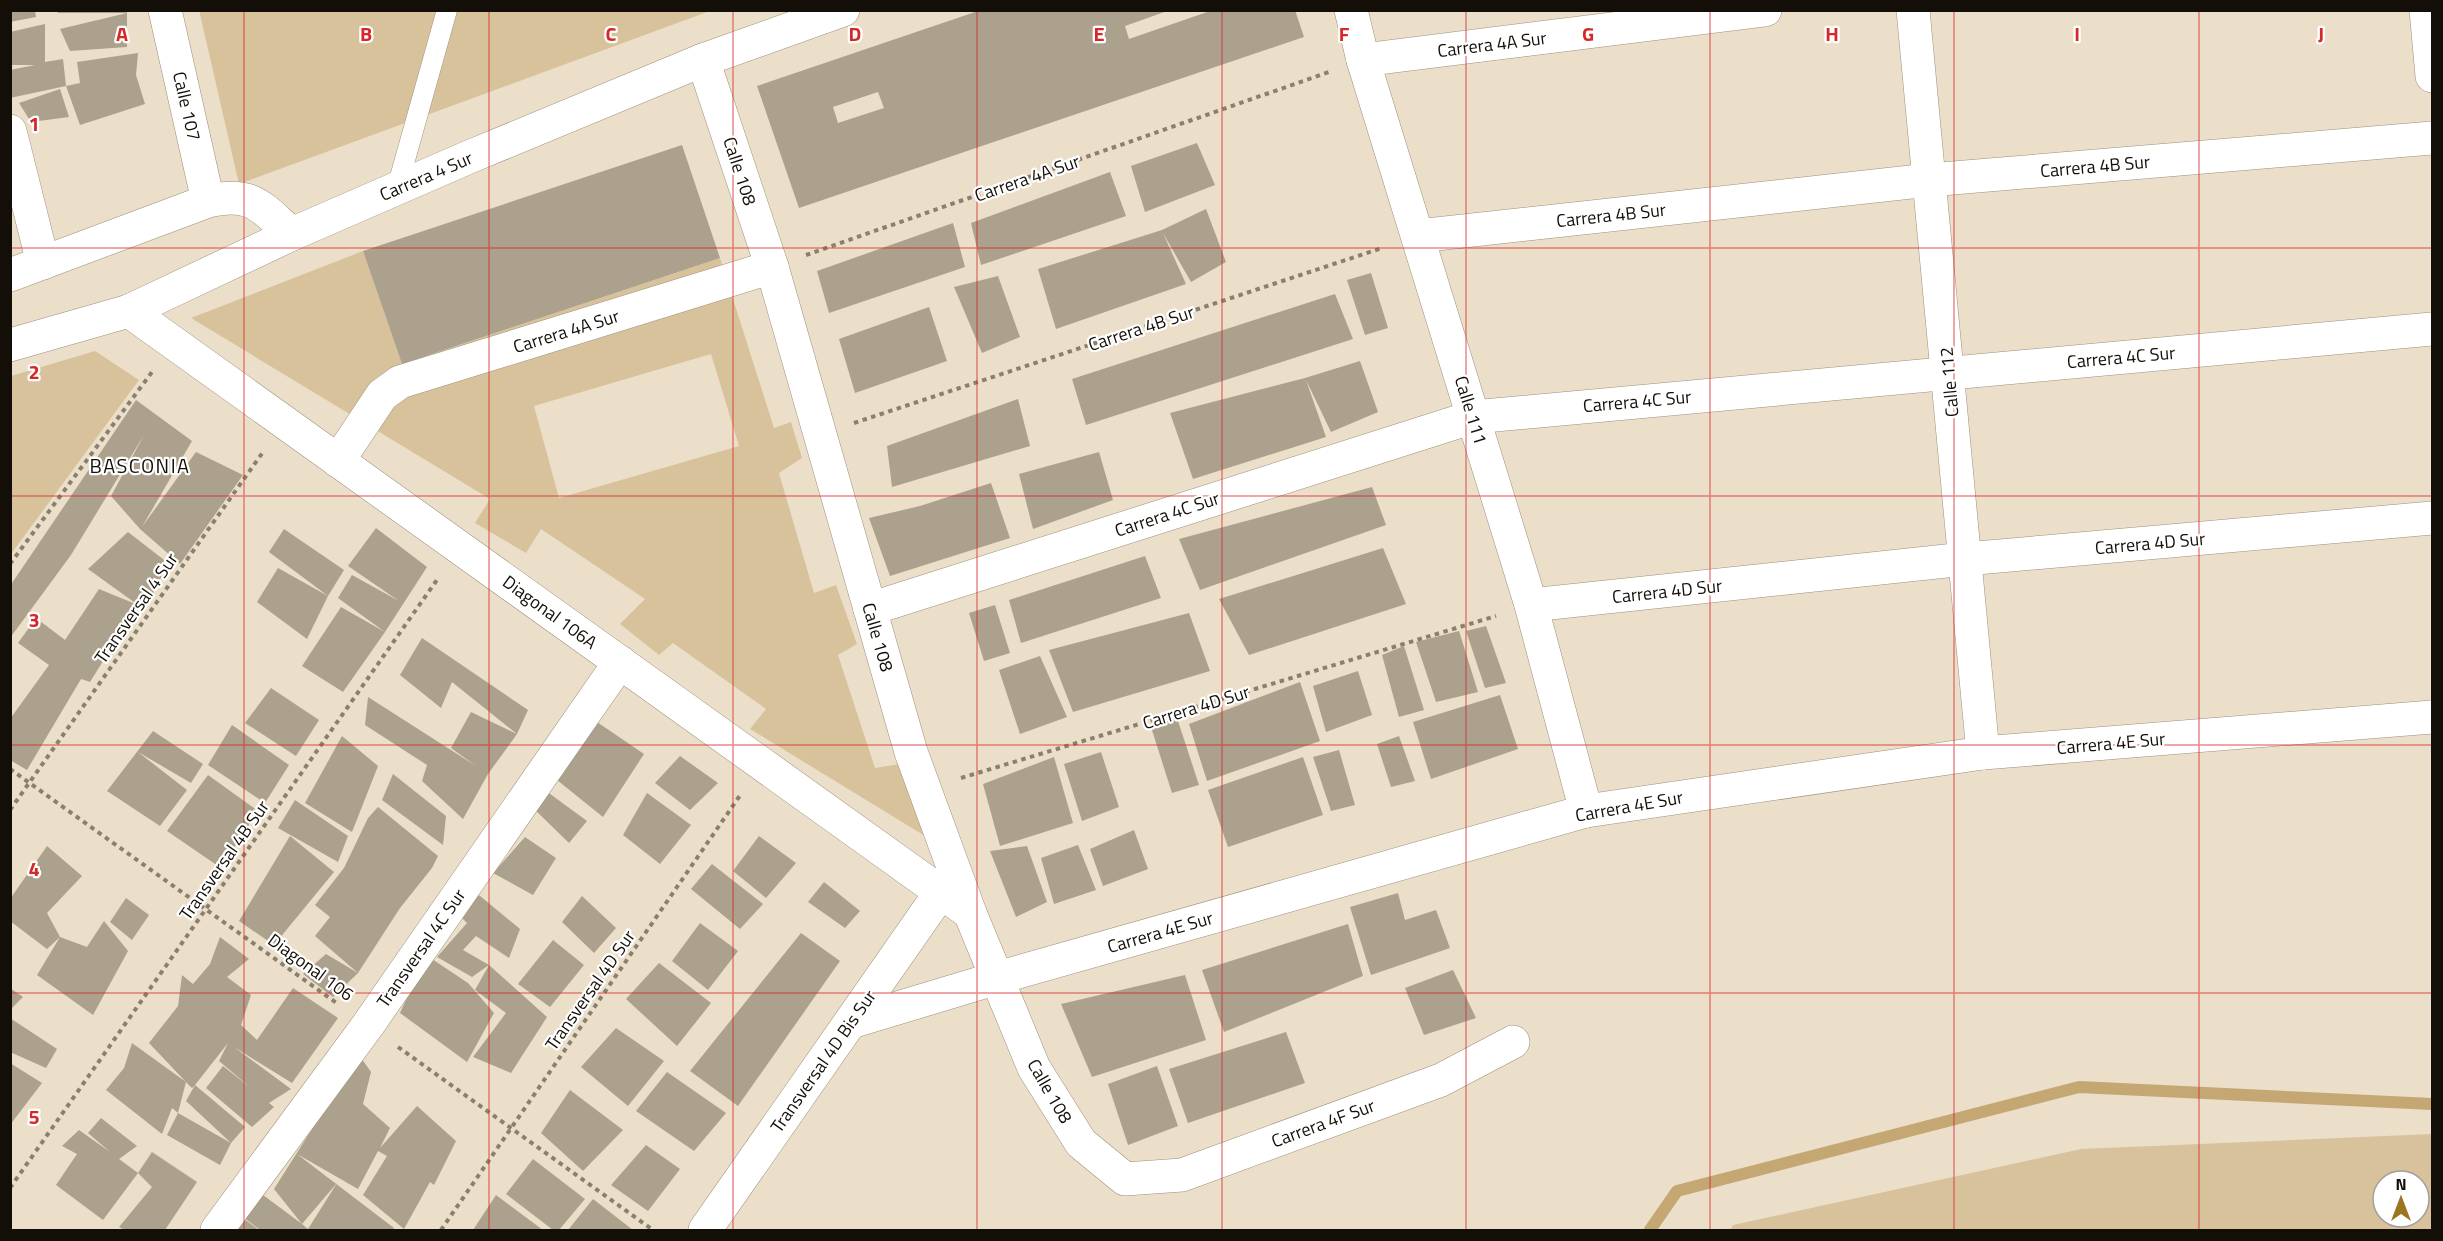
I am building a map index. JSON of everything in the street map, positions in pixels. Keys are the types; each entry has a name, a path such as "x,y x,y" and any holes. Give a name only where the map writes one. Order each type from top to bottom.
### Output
{"street":[{"name":"Calle 107","path":"165,10 208,201"},
{"name":"Carrera 4 Sur","path":"10,345 129,311 292,234 397,188 703,60 843,10"},
{"name":"Calle 111","path":"1351,10 1363,60 1532,605 1586,811"},
{"name":"Carrera 4A Sur","path":"1363,60 1766,10"},
{"name":"Calle 112","path":"1913,10 1983,753"},
{"path":"2426,10 2433,76"},
{"name":"Calle 108","path":"703,60 772,267 911,752 970,913 1034,1068 1081,1143 1125,1179"},
{"path":"10,131 43,263"},
{"name":"Carrera 4B Sur","path":"1418,236 1929,180 2433,138"},
{"path":"10,275 208,201 239,197 257,203 292,234"},
{"name":"Carrera 4A Sur","path":"338,461 382,395 400,382 772,267"},
{"name":"Diagonal 106A","path":"129,311 970,913"},
{"name":"Carrera 4C Sur","path":"870,609 1473,417 2433,328"},
{"name":"Carrera 4D Sur","path":"1532,605 1965,559 2433,518"},
{"name":"Transversal 4C Sur","path":"217,1230 368,1025 620,662"},
{"name":"Carrera 4E Sur","path":"851,1022 997,978 1586,811 1983,753 2433,717"},
{"name":"Transversal 4D Bis Sur","path":"705,1230 941,892"},
{"name":"Carrera 4F Sur","path":"1125,1179 1182,1175 1441,1080 1513,1042"}],"lane":[{"path":"397,188 447,10"}],"path":[{"name":"Carrera 4A Sur","path":"772,267 1363,60"},
{"name":"Carrera 4B Sur","path":"819,434 1418,236"},
{"path":"10,564 142,387 171,341"},
{"name":"Transversal 4 Sur","path":"10,810 284,422"},
{"name":"Transversal 4B Sur","path":"10,1188 459,547"},
{"name":"Carrera 4D Sur","path":"925,789 1532,605"},
{"name":"Transversal 4D Sur","path":"441,1230 762,764"},
{"name":"Diagonal 106","path":"10,769 653,1230"}],"shaded area":[{"path":"199,10 710,11 239,184"},
{"path":"363,251 402,364 720,258 774,428 791,422 802,458 779,473 814,593 836,585 857,644 838,655 875,768 900,764 925,836 750,729 766,709 673,643 659,655 620,624 645,599 541,529 526,553 475,523 490,499 191,318","holes":["711,354 739,446 559,498 534,406"]},
{"path":"95,351 139,380 11,554 11,376"},
{"path":"2432,1134 2432,1230 1730,1230 1733,1225 2081,1149"}],"building":[{"path":"10,10 35,10 36,17 10,22"},
{"path":"56,10 127,10 127,13 58,13"},
{"path":"981,10 1170,10 1125,26 1129,39 1213,10 1295,10 1304,37 799,208 757,86","holes":["878,92 884,108 838,123 833,107"]},
{"path":"127,13 127,47 70,51 60,29"},
{"path":"45,24 45,62 63,59 66,86 10,98 10,70 35,65 10,65 10,32"},
{"path":"138,53 136,75 145,104 80,125 66,86 80,83 77,62"},
{"path":"60,89 69,117 31,122 19,103"},
{"path":"1197,143 1215,185 1145,212 1131,166"},
{"path":"682,145 720,258 402,364 363,251"},
{"path":"1110,172 1126,216 981,265 971,223"},
{"path":"1206,209 1226,262 1191,282 1163,233 1186,284 1056,329 1038,269 1162,230"},
{"path":"953,223 965,267 829,313 817,271"},
{"path":"1371,273 1388,328 1365,335 1347,280"},
{"path":"998,276 1020,337 982,353 954,287"},
{"path":"1335,294 1353,339 1086,425 1072,379"},
{"path":"929,307 947,361 855,393 839,339"},
{"path":"1360,361 1378,412 1331,432 1306,380 1326,437 1193,479 1170,413 1305,378"},
{"path":"1018,399 1030,446 892,487 887,446"},
{"path":"136,400 192,441 142,527 196,452 243,475 180,564 140,529 111,496 144,435 71,555 10,638 10,586"},
{"path":"1099,452 1113,500 1033,529 1019,474"},
{"path":"991,483 1010,538 890,576 869,518 920,506"},
{"path":"1372,487 1386,525 1200,590 1179,539"},
{"path":"376,528 427,567 385,632 338,598 352,575 399,601 348,566"},
{"path":"284,529 344,570 328,596 269,552"},
{"path":"128,532 168,563 145,610 88,569"},
{"path":"1383,548 1406,604 1249,655 1219,599"},
{"path":"1145,556 1161,598 1021,643 1009,600"},
{"path":"278,568 328,596 307,639 257,602"},
{"path":"99,589 138,605 90,682 81,679 27,770 10,760 10,719 49,665 18,643 36,618 65,640"},
{"path":"995,605 1010,653 984,661 969,613"},
{"path":"341,607 385,632 343,692 302,666"},
{"path":"1189,613 1210,671 1073,712 1049,650"},
{"path":"1486,626 1506,683 1485,688 1466,631"},
{"path":"1459,631 1478,692 1436,702 1416,642"},
{"path":"422,638 528,710 517,734 452,682 441,708 400,675"},
{"path":"1404,646 1424,710 1399,717 1382,655"},
{"path":"1040,656 1067,717 1020,734 999,670"},
{"path":"1358,671 1372,715 1326,732 1313,686"},
{"path":"1300,682 1320,741 1207,781 1189,724"},
{"path":"271,688 319,720 296,756 245,723"},
{"path":"1500,695 1518,749 1431,779 1413,722"},
{"path":"368,697 476,766 451,748 471,712 517,734 488,774 463,819 422,781 427,765 365,725"},
{"path":"1177,718 1199,785 1172,793 1151,727"},
{"path":"597,722 644,754 603,817 557,780"},
{"path":"232,725 289,765 265,803 208,765"},
{"path":"153,731 203,764 191,783 138,752 187,790 160,826 107,791"},
{"path":"342,736 378,766 352,832 305,803"},
{"path":"1399,736 1415,781 1391,787 1377,744"},
{"path":"1339,750 1355,805 1331,811 1313,757"},
{"path":"1101,752 1119,807 1082,821 1064,764"},
{"path":"680,756 718,783 690,810 655,783"},
{"path":"1054,757 1073,823 1000,846 983,784"},
{"path":"1303,757 1323,815 1228,847 1208,790"},
{"path":"393,774 446,816 443,845 382,800"},
{"path":"208,775 258,811 221,868 167,831"},
{"path":"542,788 587,821 569,843 530,805"},
{"path":"647,793 691,825 660,864 623,835"},
{"path":"295,800 348,836 338,862 278,828"},
{"path":"378,807 438,856 432,868 400,908 358,973 315,936 330,917 315,905 344,868 368,818"},
{"path":"1134,830 1148,869 1103,886 1090,849"},
{"path":"290,836 334,872 274,945 239,921"},
{"path":"759,836 796,863 766,898 733,871"},
{"path":"525,837 556,858 533,895 493,873"},
{"path":"1078,845 1096,890 1054,904 1041,858"},
{"path":"47,846 82,876 47,913 60,937 47,949 10,921 10,899"},
{"path":"1027,846 1047,902 1016,917 990,851"},
{"path":"712,864 763,904 740,929 691,889"},
{"path":"824,882 860,911 845,928 808,902"},
{"path":"474,891 520,929 509,958 476,936 463,950 489,965 472,977 437,957 467,923 456,912"},
{"path":"1398,893 1405,920 1436,910 1450,948 1371,975 1350,907"},
{"path":"582,896 616,928 594,953 562,922"},
{"path":"126,898 149,915 132,940 110,922"},
{"path":"104,921 128,951 93,1015 37,975 60,937 87,947"},
{"path":"700,923 738,951 708,990 672,961"},
{"path":"1348,924 1363,976 1224,1032 1202,970"},
{"path":"801,933 840,961 738,1106 690,1071"},
{"path":"220,937 249,959 227,977 251,995 241,1025 257,1040 293,988 338,1018 292,1083 234,1047 291,1089 269,1103 274,1107 252,1127 206,1088 223,1066 251,1088 219,1061 228,1043 192,1088 149,1043 178,1006 182,975 193,984 210,964"},
{"path":"553,940 584,965 550,1007 518,984"},
{"path":"423,953 468,983 494,1013 467,1062 400,1013 415,980"},
{"path":"326,954 358,973 333,997 303,974"},
{"path":"659,963 711,1003 677,1046 626,999"},
{"path":"489,965 547,1017 511,1073 473,1057 506,1013 475,990"},
{"path":"1453,970 1476,1018 1424,1035 1405,988"},
{"path":"1185,975 1206,1040 1092,1077 1061,1004"},
{"path":"10,988 23,997 10,1010"},
{"path":"10,1018 57,1049 46,1068 10,1052"},
{"path":"616,1028 664,1061 628,1106 581,1067"},
{"path":"1286,1032 1305,1083 1188,1123 1169,1069"},
{"path":"132,1043 186,1082 178,1113 172,1108 162,1134 106,1090 124,1068"},
{"path":"359,1055 371,1072 363,1104 390,1128 380,1148 417,1106 456,1141 434,1185 430,1182 404,1229 363,1195 387,1156 378,1151 358,1189 297,1154 336,1184 302,1224 274,1189"},
{"path":"10,1063 42,1083 10,1125"},
{"path":"1157,1066 1178,1126 1128,1145 1108,1084"},
{"path":"667,1072 726,1113 694,1151 636,1111"},
{"path":"195,1085 245,1127 231,1143 186,1101"},
{"path":"570,1090 623,1130 583,1171 541,1133"},
{"path":"178,1113 231,1143 220,1165 167,1135"},
{"path":"101,1118 137,1146 119,1159 138,1173 103,1220 56,1185 77,1154 62,1146 79,1130 110,1152 88,1133"},
{"path":"646,1145 680,1169 648,1211 611,1185"},
{"path":"152,1152 197,1182 165,1230 125,1230 119,1227 152,1187 138,1173"},
{"path":"533,1159 585,1199 559,1230 553,1230 506,1194"},
{"path":"336,1184 394,1228 393,1230 260,1230 238,1213 255,1189 308,1229"},
{"path":"496,1195 543,1230 473,1230"},
{"path":"593,1199 633,1230 568,1230"},
{"path":"244,1219 259,1230 235,1230"}],"waterway":[{"path":"1650,1230 1677,1191 2079,1087 2432,1104"}],"district":[{"name":"BASCONIA","path":"140,465"}]}
